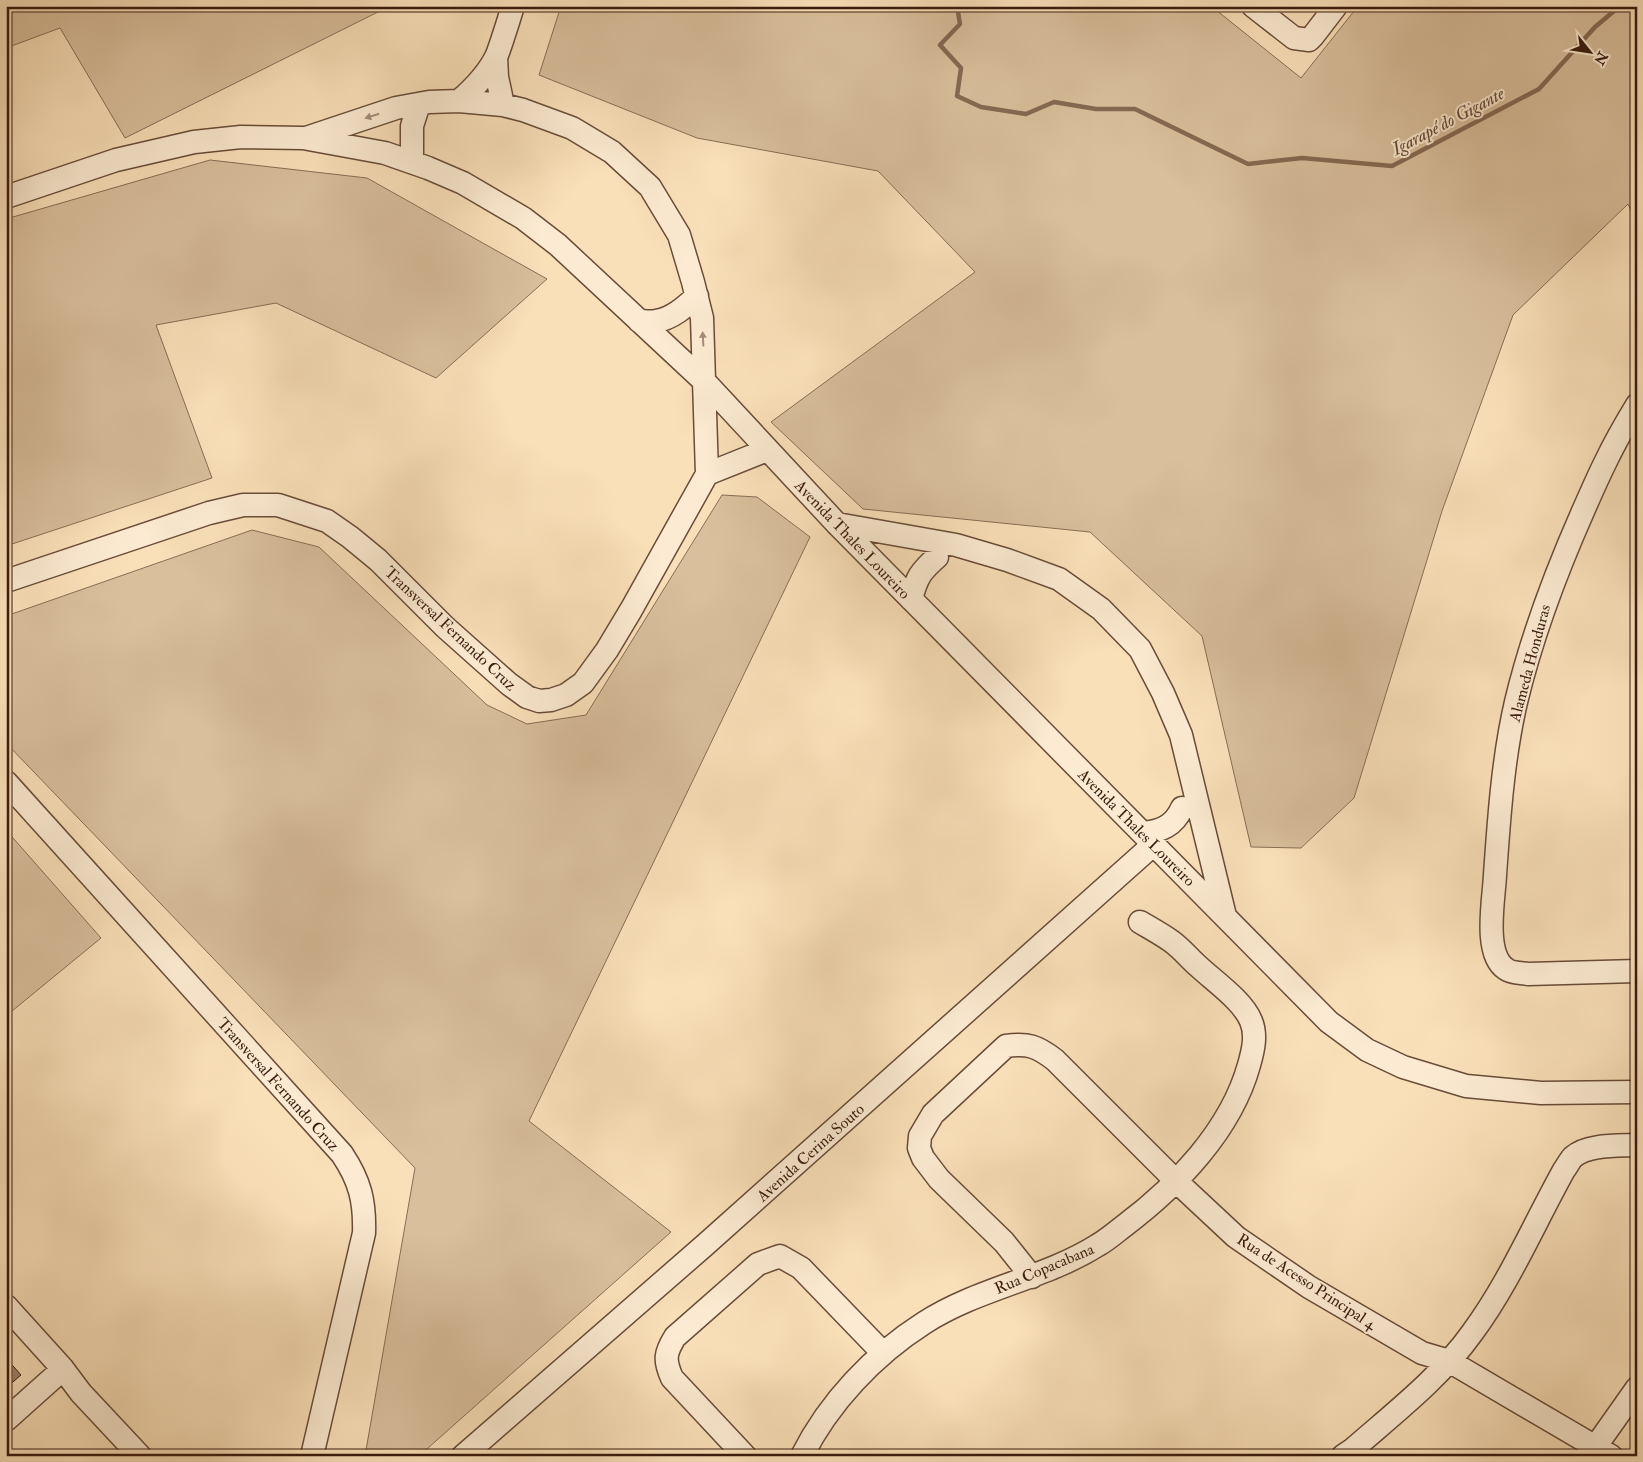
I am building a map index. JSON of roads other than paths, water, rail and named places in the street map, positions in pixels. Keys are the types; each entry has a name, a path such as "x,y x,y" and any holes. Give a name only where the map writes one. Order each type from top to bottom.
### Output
{"street":[{"path":"459,101 468,93 496,57 513,6"},
{"path":"1253,6 1294,38 1309,40 1336,6"},
{"path":"496,57 504,105"},
{"path":"303,138 396,108 459,101 504,105 523,110 572,128 612,152 650,187 679,235 692,300 702,318 707,474 768,450"},
{"path":"412,162 412,126 419,104"},
{"name":"Avenida Thales Loureiro","path":"6,198 116,160 194,142 241,137 303,138 386,153 463,183 523,218 558,245 705,382 837,524 1329,1022 1367,1050 1403,1067 1466,1086 1541,1093 1637,1092"},
{"path":"639,321 656,321 672,315 692,300"},
{"name":"Alameda Honduras","path":"1637,405 1605,462 1573,534 1547,597 1532,642 1516,704 1498,823 1491,941 1497,960 1506,970 1528,974 1637,971"},
{"name":"Transversal Fernando Cruz","path":"6,581 210,513 243,505 278,505 327,521 350,537 378,560 445,627 509,684 527,697 539,701 551,700 566,695 583,683 607,650 707,474"},
{"path":"837,524 956,545 1007,560 1059,579 1102,609 1140,649 1163,692 1181,734 1226,918"},
{"path":"911,599 916,581 922,570 937,556"},
{"name":"Transversal Fernando Cruz","path":"6,782 342,1154 354,1171 361,1190 365,1211 364,1234 312,1456"},
{"path":"1148,838 1171,824 1179,816 1182,808"},
{"name":"Avenida Cerina Souto","path":"463,1456 705,1245 1148,838"},
{"name":"Rua Copacabana","path":"802,1456 815,1433 842,1396 883,1353 924,1323 965,1301 1032,1277 1099,1245 1138,1216 1176,1181 1206,1147 1234,1105 1245,1081 1252,1054 1254,1029 1251,1020 1241,1005 1172,942 1140,922"},
{"name":"Rua de Acesso Principal 4","path":"1032,1277 1004,1242 939,1179 923,1158 919,1148 920,1136 933,1114 1006,1046 1021,1044 1043,1051 1055,1060 1176,1181 1236,1237 1309,1287 1422,1353 1449,1361 1598,1453"},
{"path":"1343,1456 1413,1397 1449,1361 1472,1334 1503,1285 1560,1176 1574,1156 1583,1151 1598,1147 1637,1145"},
{"path":"745,1456 672,1378 667,1368 666,1356 675,1337 758,1264 780,1256 801,1268 883,1353"},
{"path":"6,1306 63,1369 81,1393 140,1456"},
{"path":"6,1420 63,1369"},
{"path":"1598,1453 1637,1388"}],"waterway":[{"name":"Igarapé do Gigante","path":"957,6 960,24 940,45 961,68 957,96 981,107 1026,114 1054,102 1096,109 1135,109 1248,164 1302,158 1392,166 1539,89 1595,27 1620,6"}]}
